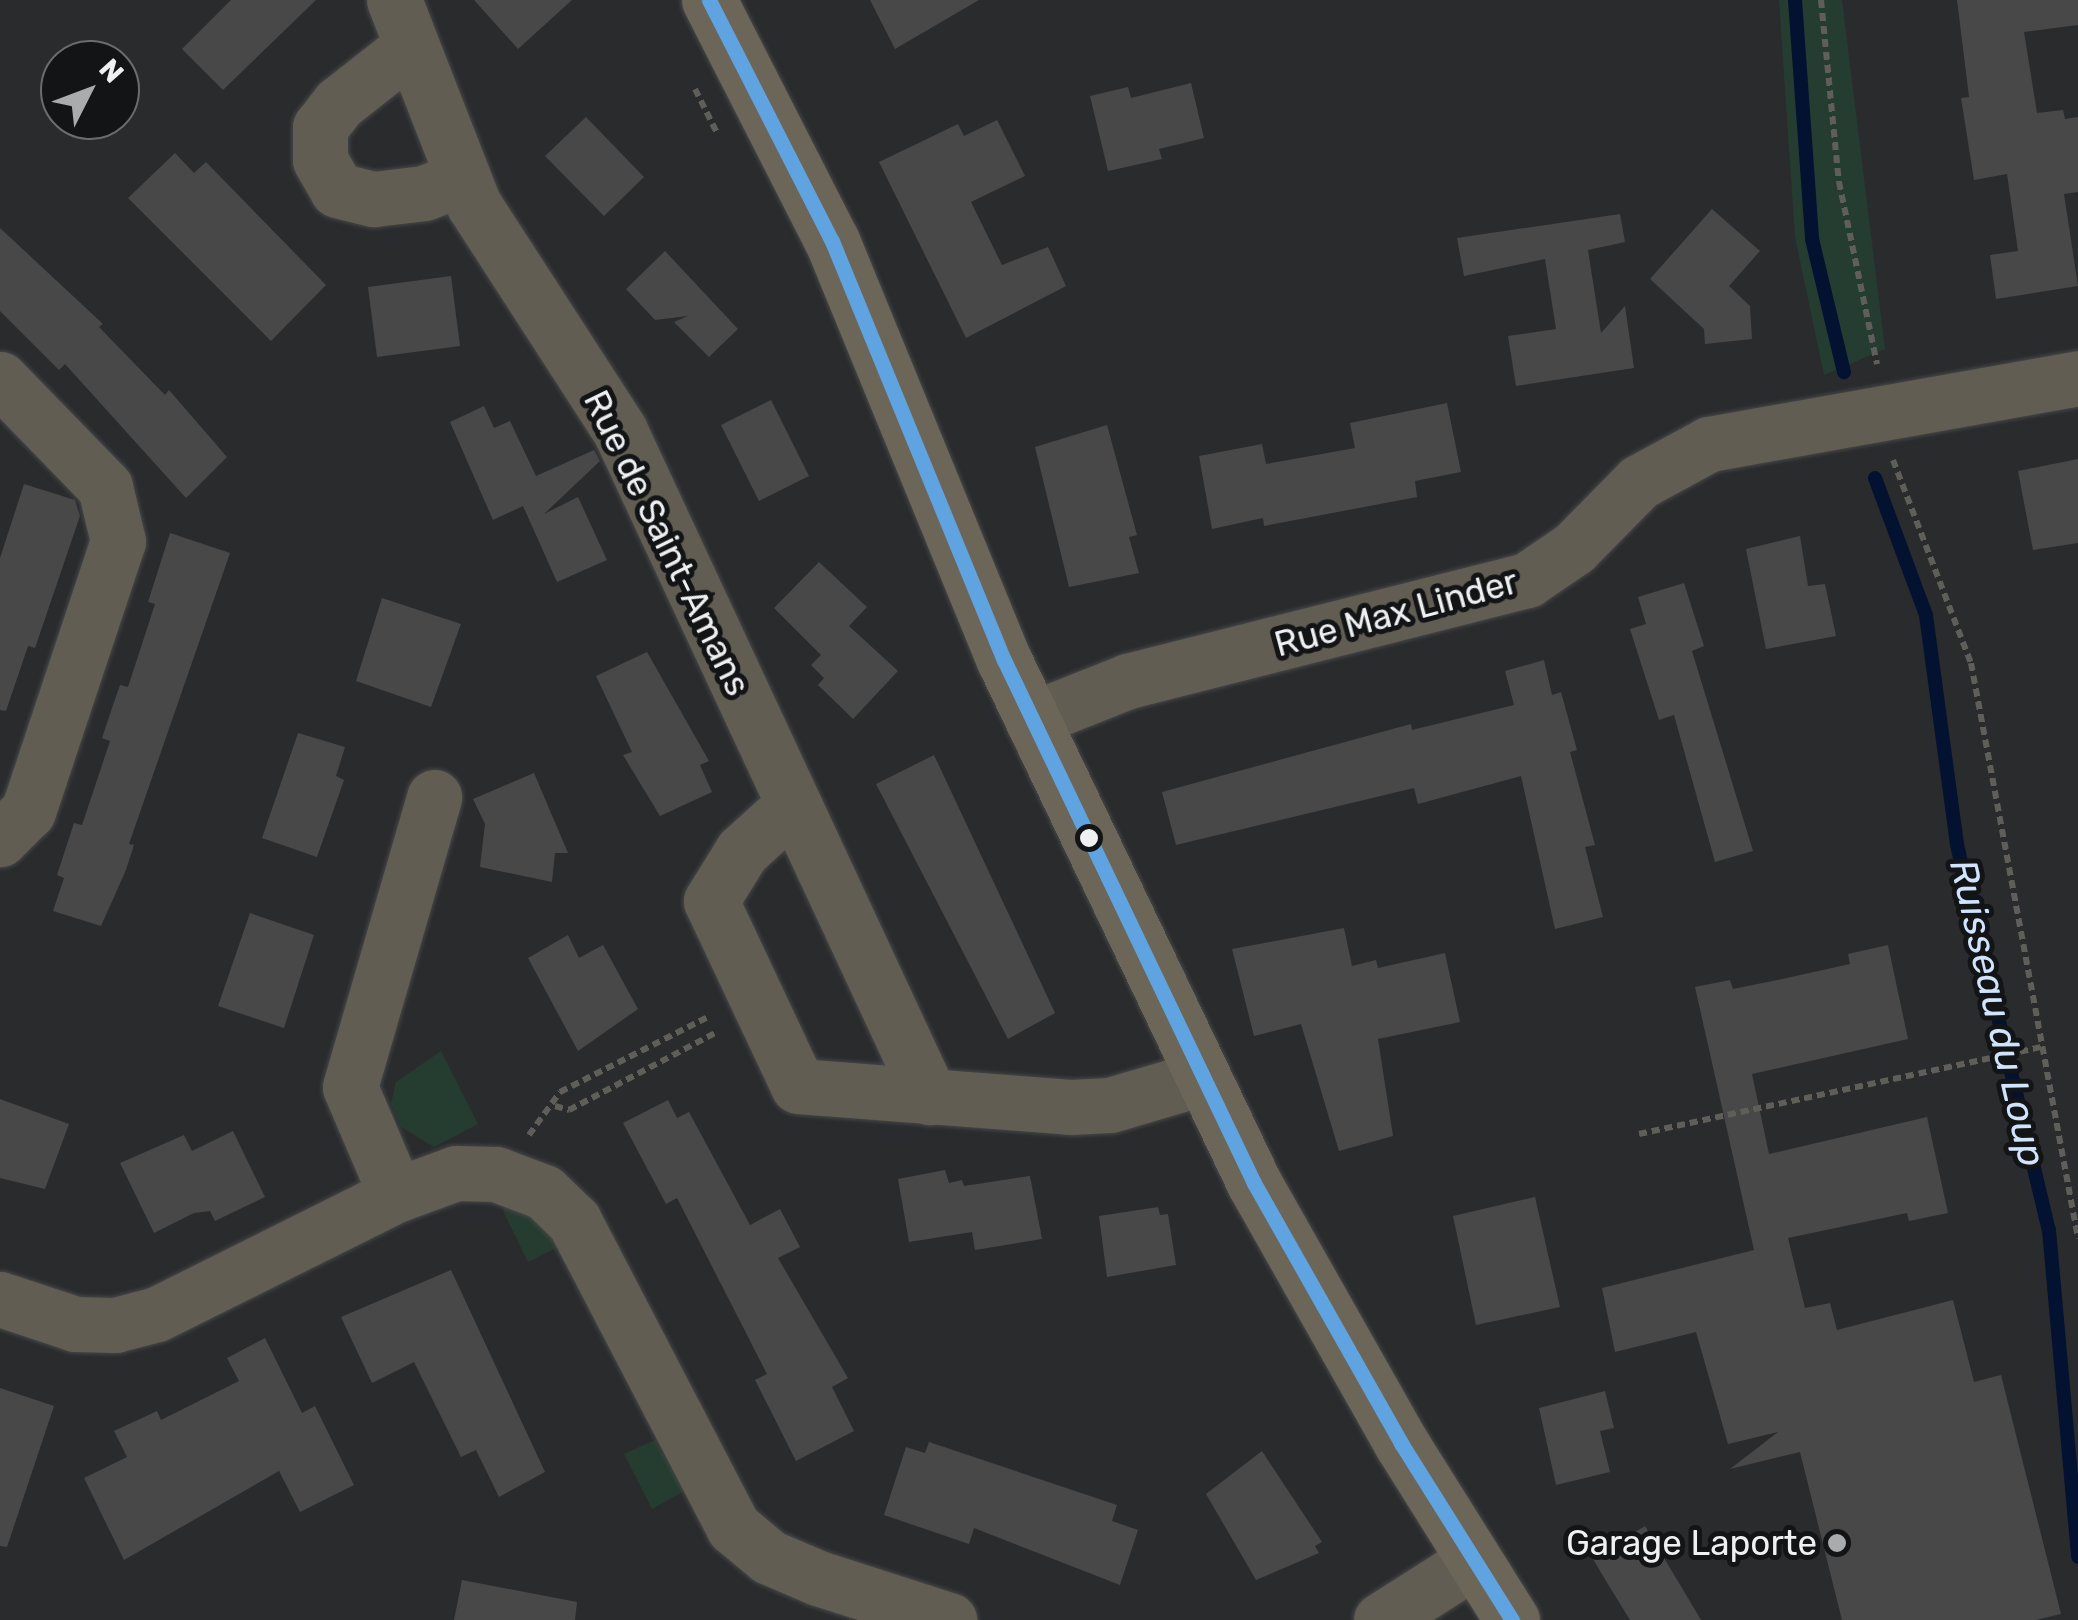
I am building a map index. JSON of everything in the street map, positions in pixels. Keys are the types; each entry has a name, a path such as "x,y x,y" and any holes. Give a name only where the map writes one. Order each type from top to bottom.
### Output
{"main road":[{"path":"709,0 832,241 935,504 1032,720 1202,1078 1308,1285 1512,1620"}],"street":[{"name":"Rue de Saint-Amans","path":"402,24 320,127 320,160 337,190 374,199 424,192 462,179"},
{"name":"Rue de Saint-Amans","path":"402,24 462,179 488,232 620,431 930,1097"},
{"name":"Rue Max Linder","path":"1032,720 1128,681 1527,580 1574,548 1639,482 1684,452 2078,378"},
{"path":"0,379 106,487 118,541 28,811 0,839"},
{"path":"396,1195 350,1086 434,797"},
{"path":"796,813 775,822 742,851 712,901 798,1086 1110,1105 1202,1078"},
{"path":"0,1299 75,1324 115,1325 158,1314 396,1195 456,1173 496,1174 544,1192 574,1221 733,1527 769,1557 818,1578 949,1620"},
{"path":"1381,1620 1474,1560"}],"path":[{"path":"1821,0 1839,182 1887,412 1894,464 1971,663 2078,1238"},
{"path":"496,1174 555,1106 560,1092 708,1017"},
{"path":"555,1106 570,1110 730,1025"},
{"path":"1638,1134 2042,1047"}],"green space":[{"path":"1779,0 1842,0 1885,349 1824,375 1795,237"},
{"path":"441,1051 478,1124 434,1147 401,1127 391,1103 396,1082"},
{"path":"508,1198 541,1211 562,1245 528,1262 503,1211"},
{"path":"655,1440 684,1491 652,1509 624,1454"}],"building":[{"path":"231,0 316,0 223,90 182,49"},
{"path":"474,0 572,0 518,49"},
{"path":"870,0 979,0 895,49"},
{"path":"1957,0 2078,0 2078,25 2024,32 2037,113 2063,110 2065,119 2078,117 2078,192 2064,194 2078,286 1996,299 1990,255 2018,251 2007,174 1974,180 1961,98 1969,97"},
{"path":"1191,83 1204,138 1159,149 1162,159 1108,171 1090,96 1128,87 1131,98"},
{"path":"586,117 644,177 604,216 545,156"},
{"path":"997,120 1025,176 971,202 1002,265 1048,247 1066,286 966,338 879,162 958,124 964,136"},
{"path":"175,153 194,173 206,162 326,285 271,341 128,198"},
{"path":"1712,209 1760,251 1729,286 1750,306 1752,339 1705,344 1704,329 1650,279"},
{"path":"1620,214 1625,242 1588,250 1601,333 1625,306 1634,368 1516,386 1508,336 1556,329 1545,259 1464,276 1457,238"},
{"path":"0,228 103,324 99,327 165,395 169,390 227,457 186,498 65,364 59,370 0,311"},
{"path":"665,251 738,329 709,357 674,322 688,316 655,320 626,289"},
{"path":"451,276 460,346 377,357 368,287"},
{"path":"771,400 809,476 759,501 721,425"},
{"path":"1447,403 1461,472 1415,481 1417,497 1264,526 1263,518 1212,529 1199,456 1262,444 1266,464 1355,448 1350,423"},
{"path":"484,406 494,428 510,421 536,476 594,450 600,461 544,514 578,497 607,560 557,582 523,506 493,520 450,422"},
{"path":"1107,425 1137,535 1129,537 1139,573 1069,587 1035,447"},
{"path":"2078,459 2078,543 2033,550 2018,471"},
{"path":"24,484 75,500 80,516 35,648 28,646 6,711 0,710 0,558"},
{"path":"170,533 230,553 129,844 134,845 126,870 101,926 53,911 64,878 57,875 74,823 82,825 110,741 102,738 120,685 128,687 155,604 148,602"},
{"path":"1800,536 1808,586 1825,584 1836,636 1766,649 1746,549"},
{"path":"819,562 867,607 849,626 898,671 853,719 818,685 824,678 811,665 821,655 774,608"},
{"path":"1684,583 1704,646 1692,651 1753,851 1715,862 1674,715 1659,720 1630,629 1646,624 1638,597"},
{"path":"382,598 461,624 431,707 356,681"},
{"path":"647,652 709,761 700,765 712,792 660,816 623,755 632,752 596,676"},
{"path":"1544,660 1552,695 1561,692 1577,750 1570,752 1595,845 1585,847 1603,917 1555,929 1521,776 1418,804 1414,788 1176,845 1162,792 1411,724 1412,730 1514,705 1505,671"},
{"path":"298,733 345,747 336,776 344,780 317,857 262,838"},
{"path":"934,755 1055,1013 1008,1039 876,784"},
{"path":"534,773 568,853 555,853 552,882 480,867 485,824 473,799"},
{"path":"250,913 314,935 284,1028 218,1006"},
{"path":"1344,928 1352,966 1376,960 1378,968 1445,953 1460,1022 1378,1039 1393,1136 1339,1151 1301,1024 1254,1036 1232,949"},
{"path":"568,935 579,958 603,945 638,1009 578,1051 528,958"},
{"path":"1888,945 1908,1039 1752,1074 1769,1154 1927,1117 1948,1213 1909,1221 1907,1213 1788,1238 1805,1308 1830,1303 1837,1330 1953,1300 1974,1382 2001,1375 2061,1614 2036,1620 1842,1620 1800,1452 1730,1469 1778,1432 1728,1444 1696,1332 1615,1352 1602,1288 1754,1250 1695,987 1730,980 1733,989 1782,979 1850,964 1848,954"},
{"path":"0,1099 69,1124 45,1189 0,1178"},
{"path":"668,1100 677,1118 689,1112 750,1225 780,1209 800,1247 778,1258 848,1378 832,1387 854,1431 796,1461 755,1380 767,1374 677,1198 666,1204 623,1123"},
{"path":"233,1131 265,1197 215,1221 210,1211 194,1213 154,1233 120,1163 184,1135 192,1151"},
{"path":"945,1170 949,1183 962,1180 964,1186 1030,1176 1042,1239 975,1250 972,1232 909,1242 898,1179"},
{"path":"1535,1197 1560,1307 1476,1325 1453,1216"},
{"path":"1158,1207 1160,1215 1168,1214 1176,1265 1107,1277 1099,1216"},
{"path":"451,1270 545,1472 499,1497 476,1450 461,1457 414,1362 372,1383 341,1317"},
{"path":"265,1338 302,1413 315,1406 354,1485 300,1512 279,1471 124,1560 84,1478 127,1457 114,1431 157,1411 161,1420 239,1381 227,1358"},
{"path":"0,1388 54,1406 7,1547 0,1546"},
{"path":"1605,1391 1614,1428 1600,1431 1610,1472 1556,1485 1539,1408"},
{"path":"929,1442 1117,1505 1112,1521 1138,1530 1120,1585 974,1528 969,1544 884,1515 906,1447 925,1453"},
{"path":"1262,1451 1322,1542 1315,1546 1319,1553 1256,1580 1206,1494"},
{"path":"1645,1526 1701,1620 1630,1620 1606,1581 1593,1559"},
{"path":"462,1580 577,1602 575,1620 454,1620"}],"waterway":[{"name":"Ruisseau du Loup","path":"1795,0 1812,239 1844,372"},
{"name":"Ruisseau du Loup","path":"1875,478 1926,615 1957,845 2049,1230 2078,1557"}],"transit line":[{"path":"709,0 832,241 1004,660 1254,1183 1401,1443 1512,1620"}],"place":[{"name":"Garage Laporte","path":"1837,1543"}]}
